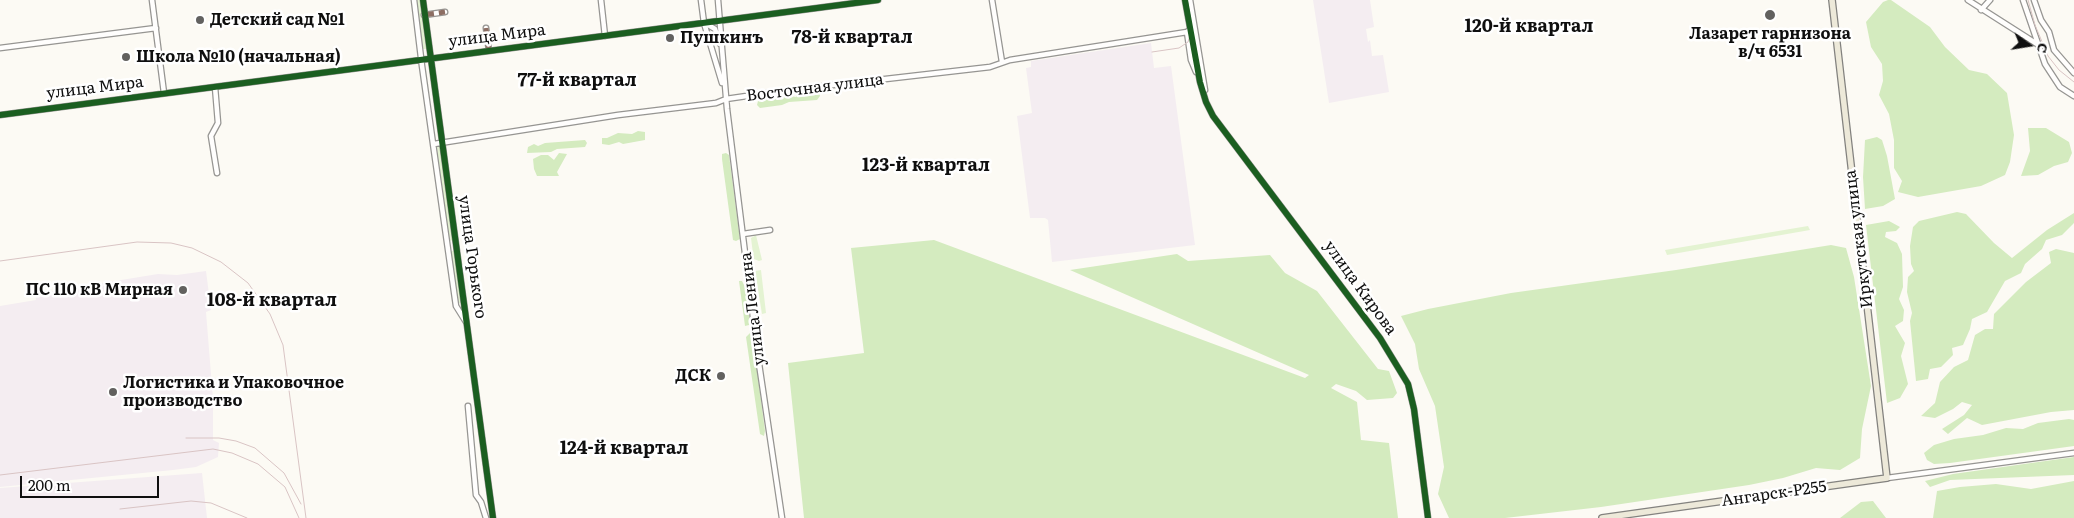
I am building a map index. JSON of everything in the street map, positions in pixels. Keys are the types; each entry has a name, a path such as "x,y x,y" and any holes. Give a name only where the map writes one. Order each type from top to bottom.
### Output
{"main road":[{"name":"Иркутская улица","path":"1832,0 1887,478"},
{"name":"Ангарск-Р255","path":"1602,518 1887,478"}],"street":[{"path":"152,0 164,93"},
{"name":"улица Горького","path":"414,0 456,306 468,325"},
{"name":"улица Горького","path":"422,0 493,518"},
{"path":"601,0 605,36"},
{"name":"улица Ленина","path":"701,0 704,23 718,64 726,99"},
{"name":"улица Ленина","path":"718,0 726,99 758,357 782,518"},
{"name":"улица Мира","path":"0,114 878,0"},
{"path":"992,0 1002,62"},
{"name":"улица Кирова","path":"1185,0 1206,102"},
{"path":"1968,0 2039,45"},
{"path":"1981,10 1990,0"},
{"path":"2024,0 2045,64 2060,87 2074,96"},
{"path":"2034,0 2041,20 2049,32 2054,50 2074,73"},
{"path":"1186,10 1190,3"},
{"name":"улица Кирова","path":"1190,3 1191,60 1206,102 1219,124 1380,338 1405,378 1414,409 1428,518"},
{"path":"424,15 445,12"},
{"path":"704,23 715,29 723,59"},
{"path":"0,48 156,28"},
{"path":"486,28 489,51"},
{"name":"Восточная улица","path":"434,144 618,115 716,103 726,99 990,67 1002,62 1190,29"},
{"path":"215,87 218,122 211,136 217,173"},
{"path":"743,234 770,230"},
{"path":"448,248 457,247"},
{"path":"468,406 476,495 481,502 486,518"},
{"path":"1887,478 2074,453"}],"shaded area":[{"path":"1313,0 1370,0 1374,27 1366,29 1368,42 1370,40 1372,56 1383,55 1389,92 1329,103"},
{"path":"1151,43 1154,68 1171,66 1195,245 1052,262 1048,220 1045,218 1030,218 1017,116 1032,113 1026,68 1031,67 1031,61"},
{"path":"206,271 211,310 206,312 213,399 213,440 219,443 218,457 196,467 0,487 0,306 36,300 35,294 158,274 177,275"},
{"path":"202,473 207,518 0,518 0,488"}],"green space":[{"path":"416,0 421,0 427,49 422,49"},
{"path":"1891,0 1930,27 1945,47 1969,70 1987,74 2007,93 2014,135 2010,162 2005,175 1981,186 1918,197 1898,192 1902,181 1894,168 1894,140 1889,114 1879,95 1883,81 1882,64 1871,47 1866,22 1883,2"},
{"path":"819,91 820,96 817,100 789,102 782,105 760,108 757,105 758,101 768,97 776,96 777,99 784,95 796,97 797,94"},
{"path":"2028,128 2046,128 2069,142 2072,153 2068,162 2054,166 2038,175 2021,176 2030,151"},
{"path":"638,131 645,132 645,140 623,144 619,142 609,145 602,144 602,138 618,133 632,134"},
{"path":"1877,137 1882,140 1887,156 1895,199 1883,206 1865,209 1863,177 1865,140"},
{"path":"585,140 587,143 585,147 527,153 528,147 534,144 538,146 545,143"},
{"path":"440,146 454,240 449,241 437,147"},
{"path":"559,153 567,154 557,172 559,176 537,176 533,159 541,155 548,155 554,160"},
{"path":"726,153 729,155 740,239 736,241 733,240 722,159 722,154"},
{"path":"1957,212 1966,214 1994,243 2012,258 2047,230 2074,213 2074,223 2062,235 2046,240 2042,249 2025,264 2021,273 2005,281 1987,312 1972,319 1963,345 1952,348 1953,355 1941,367 1930,369 1928,379 1916,381 1910,321 1912,313 1907,292 1908,277 1914,271 1911,264 1910,246 1913,227 1919,221"},
{"path":"1889,221 1900,227 1896,231 1886,232 1885,237 1897,243 1902,254 1903,287 1899,299 1904,310 1903,321 1895,326 1905,343 1901,356 1908,384 1900,398 1887,403 1866,225"},
{"path":"1808,226 1810,230 1667,255 1665,250"},
{"path":"756,235 762,260 759,261 754,259 751,238"},
{"path":"934,240 1305,378 1309,375 1070,270 1177,254 1188,261 1270,255 1285,273 1317,291 1378,369 1389,371 1397,393 1393,398 1367,400 1356,391 1336,384 1331,388 1357,402 1361,440 1389,443 1398,518 804,518 788,363 864,353 851,248"},
{"path":"1831,245 1846,248 1854,277 1871,386 1862,429 1860,458 1840,470 1816,468 1783,478 1749,485 1601,507 1505,518 1449,518 1438,494 1444,467 1435,406 1419,369 1415,344 1401,316 1511,293 1676,270"},
{"path":"2056,249 2074,253 2074,410 2051,412 1982,425 1967,418 1948,434 1942,429 1964,415 1972,405 1962,402 1935,418 1921,416 1935,403 1940,382 1954,367 1968,360 1975,335 1985,329 1993,329 1994,314 2026,282 2051,263 2049,252"},
{"path":"451,251 454,251 462,303 458,303"},
{"path":"761,270 766,313 762,314 755,271"},
{"path":"739,281 742,281 745,287 750,321 749,325 745,326"},
{"path":"751,332 765,431 764,436 760,434 746,337"},
{"path":"2074,420 2074,446 1934,464 1927,460 1924,453 1934,445 1954,439 1983,435 2006,428 2023,429 2038,423"},
{"path":"2074,457 2074,475 1950,480 1930,487 1925,481 1953,474"},
{"path":"2074,481 2074,518 1933,518 1937,491 1996,484 2031,489"},
{"path":"1873,501 1886,518 1840,518 1861,502"}],"tram line":[{"path":"1152,52 1179,48 1188,42 1192,28 1187,0"},
{"path":"2028,0 2035,25 2048,56 2059,70 2074,82"}],"railway":[{"path":"0,261 137,242 171,243 192,248 221,262 248,283 270,314 283,345 306,518"},
{"path":"186,438 219,438 236,441 255,448 284,473 301,504"},
{"path":"0,475 213,449 232,453 258,464 285,487 299,518"},
{"path":"120,509 191,501 211,503 247,518"}],"marked path":[{"path":"424,15 445,12"},
{"path":"486,28 489,51"}],"cycle path":[{"path":"423,0 493,518"},
{"path":"0,115 878,0"},
{"path":"1185,0 1200,82 1206,102 1213,116 1380,338 1408,384 1414,409 1428,518"}],"place":[{"name":"Лазарет гарнизона в/ч 6531","path":"1770,15"},
{"name":"Детский сад №1","path":"200,20"},
{"name":"Пушкинъ","path":"670,38"},
{"name":"Школа №10 (начальная)","path":"126,57"},
{"name":"ПС 110 кВ Мирная","path":"183,290"},
{"name":"ДСК","path":"721,376"},
{"name":"Логистика и Упаковочное производство","path":"113,392"}],"district":[{"name":"120-й квартал","path":"1529,27"},
{"name":"78-й квартал","path":"852,38"},
{"name":"77-й квартал","path":"577,81"},
{"name":"123-й квартал","path":"926,166"},
{"name":"108-й квартал","path":"272,301"},
{"name":"124-й квартал","path":"624,449"}]}
